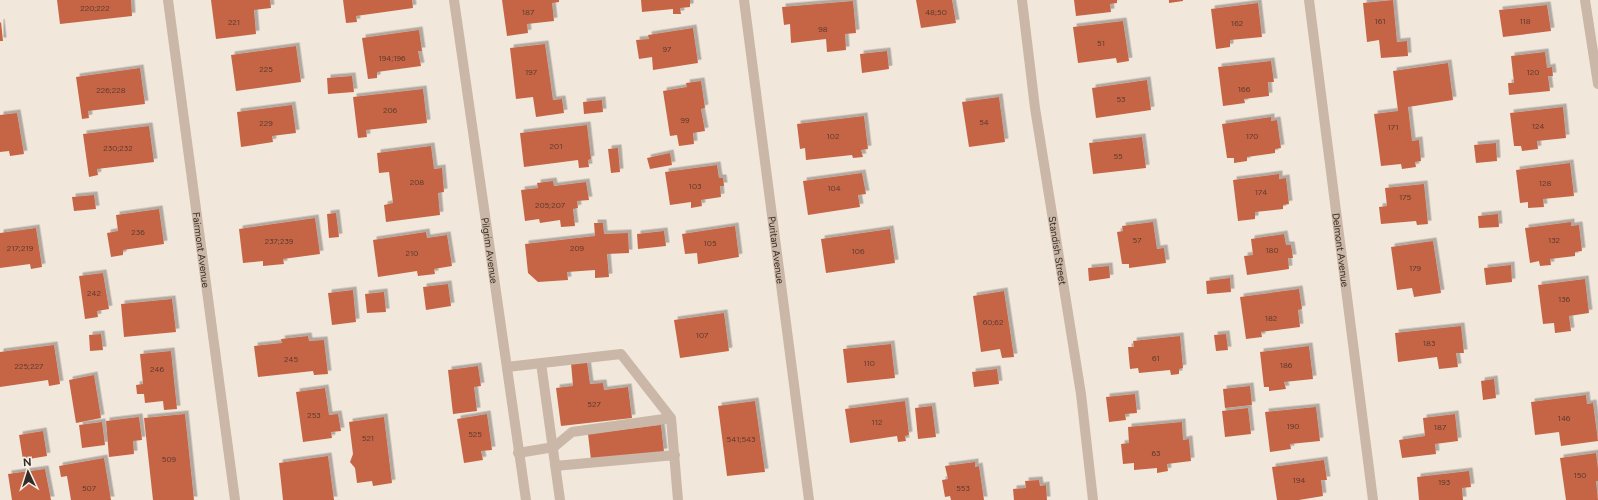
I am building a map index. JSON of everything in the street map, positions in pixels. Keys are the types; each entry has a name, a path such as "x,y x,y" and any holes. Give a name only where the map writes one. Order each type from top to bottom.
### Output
{"street":[{"name":"Fairmont Avenue","path":"168,0 236,500"},
{"name":"Pilgrim Avenue","path":"454,0 518,453 526,500"},
{"name":"Puritan Avenue","path":"744,0 809,500"},
{"name":"Standish Street","path":"1022,0 1036,108 1081,394 1092,500"},
{"name":"Delmont Avenue","path":"1309,0 1373,500"},
{"path":"1586,0 1598,84"},
{"path":"507,367 621,354 671,418 678,500"},
{"path":"541,362 554,447 560,500"},
{"path":"518,453 554,447 572,432 671,418"},
{"path":"555,466 675,455"}],"building":[{"path":"57,0 131,0 132,16 60,24"},
{"path":"211,0 270,0 271,8 254,10 256,34 216,39"},
{"path":"343,0 412,0 413,8 356,16 357,22 346,23"},
{"path":"502,0 559,0 559,2 552,3 554,21 527,24 528,33 507,36"},
{"path":"641,0 690,0 690,7 680,8 681,14 673,14 673,9 642,12"},
{"path":"916,0 952,0 956,23 921,28"},
{"path":"1074,0 1117,0 1117,3 1110,4 1111,12 1076,16"},
{"path":"1169,0 1183,0 1183,1 1169,3"},
{"path":"1393,0 1397,42 1407,41 1408,56 1381,58 1379,40 1367,42 1363,3"},
{"path":"853,1 856,33 845,34 846,50 827,52 826,39 791,43 790,24 784,25 782,7"},
{"path":"1258,3 1262,37 1230,40 1230,47 1216,49 1211,9"},
{"path":"1547,5 1551,31 1503,37 1499,10"},
{"path":"1123,21 1129,61 1117,63 1116,58 1078,63 1073,27"},
{"path":"1,22 3,41 0,41"},
{"path":"693,28 698,63 653,70 652,57 639,59 636,40 649,39 648,35"},
{"path":"419,30 422,51 418,51 421,66 377,72 377,78 368,79 362,38"},
{"path":"545,44 553,100 562,99 564,113 536,117 533,97 516,99 510,48"},
{"path":"296,46 301,82 236,91 231,55"},
{"path":"887,51 889,69 862,73 860,54"},
{"path":"1545,52 1547,68 1552,67 1553,76 1548,76 1550,91 1509,95 1508,83 1514,83 1511,56"},
{"path":"1271,61 1274,82 1268,82 1269,96 1244,99 1245,103 1223,106 1218,67"},
{"path":"1448,63 1453,100 1408,107 1412,141 1419,140 1421,161 1415,162 1416,167 1402,169 1401,164 1381,166 1374,114 1398,111 1393,71"},
{"path":"140,68 145,104 88,111 89,118 82,119 76,77"},
{"path":"352,76 354,92 328,94 327,78"},
{"path":"1147,80 1151,110 1096,118 1092,88"},
{"path":"701,81 705,108 701,109 705,131 693,133 694,144 679,146 677,135 670,136 663,91 687,87 686,83"},
{"path":"423,89 427,123 366,130 367,137 358,138 353,97"},
{"path":"999,97 1005,142 969,147 962,102"},
{"path":"602,100 603,112 584,114 583,102"},
{"path":"292,105 296,133 272,136 273,142 241,147 237,112"},
{"path":"1563,107 1566,138 1537,141 1538,149 1522,151 1521,146 1514,146 1510,113"},
{"path":"17,113 24,154 10,156 9,151 0,152 0,115"},
{"path":"864,116 868,149 861,150 863,157 853,158 852,155 806,160 805,148 800,149 797,124"},
{"path":"1271,117 1271,121 1277,120 1281,148 1275,149 1275,153 1247,157 1247,161 1234,163 1234,158 1227,158 1222,124"},
{"path":"587,125 591,159 588,160 589,167 579,168 578,160 524,167 520,133"},
{"path":"149,126 154,162 97,169 98,175 89,177 83,134"},
{"path":"1142,137 1146,168 1093,174 1089,143"},
{"path":"1496,143 1497,161 1476,163 1474,145"},
{"path":"431,146 434,169 442,168 444,192 438,193 440,215 386,222 384,205 393,203 389,172 379,173 377,153"},
{"path":"618,148 620,172 611,173 608,149"},
{"path":"670,153 672,165 650,169 647,158"},
{"path":"1570,163 1574,196 1543,199 1544,207 1528,208 1528,202 1520,203 1516,170"},
{"path":"717,165 719,178 723,178 724,186 720,186 721,197 701,200 702,206 691,208 691,202 670,205 665,172"},
{"path":"862,173 866,194 858,195 860,207 808,215 803,181"},
{"path":"1279,174 1279,179 1286,178 1289,204 1283,205 1283,209 1255,212 1255,219 1238,221 1233,180"},
{"path":"553,181 554,186 586,182 589,200 577,201 578,208 573,209 575,226 561,227 560,220 540,223 539,219 525,221 521,190 538,188 537,183"},
{"path":"1424,184 1428,224 1417,225 1416,221 1381,224 1379,207 1387,206 1385,188"},
{"path":"94,195 96,209 74,211 72,197"},
{"path":"159,209 164,244 123,250 123,255 111,257 107,233 118,231 116,215"},
{"path":"336,213 339,237 329,238 327,214"},
{"path":"1498,214 1499,227 1479,228 1478,216"},
{"path":"315,218 320,254 283,259 284,264 263,266 263,261 243,263 239,229"},
{"path":"1153,222 1157,249 1164,248 1166,263 1129,268 1129,264 1122,264 1117,232 1123,231 1122,226"},
{"path":"1571,222 1571,226 1579,225 1582,251 1575,252 1575,256 1550,259 1551,265 1540,266 1539,261 1530,263 1525,228"},
{"path":"594,223 603,223 604,234 628,233 629,253 607,254 609,277 595,278 595,270 567,272 568,280 538,282 528,273 525,244 595,236"},
{"path":"735,226 739,257 698,264 697,253 685,254 682,234"},
{"path":"36,228 42,267 31,269 30,264 0,268 0,233"},
{"path":"890,229 895,263 826,273 821,239"},
{"path":"664,231 666,246 638,249 637,234"},
{"path":"426,232 427,238 447,235 452,266 434,269 435,274 418,276 417,271 378,277 373,240"},
{"path":"1284,234 1286,245 1291,245 1293,258 1288,258 1289,269 1247,275 1244,256 1253,255 1251,239"},
{"path":"1433,241 1441,293 1414,297 1412,288 1397,290 1391,247"},
{"path":"1511,265 1512,282 1486,285 1484,268"},
{"path":"1109,266 1110,278 1089,281 1088,268"},
{"path":"103,273 109,309 97,311 98,317 85,319 79,276"},
{"path":"1230,278 1231,292 1207,294 1206,281"},
{"path":"1585,279 1589,313 1569,316 1571,331 1555,333 1554,323 1543,324 1538,285"},
{"path":"448,284 451,306 426,310 423,287"},
{"path":"1299,289 1302,309 1298,310 1300,327 1261,332 1262,337 1246,339 1240,297"},
{"path":"353,290 356,322 332,325 328,293"},
{"path":"1004,291 1014,357 1002,358 1000,349 981,352 973,296"},
{"path":"384,292 386,312 367,313 365,294"},
{"path":"172,299 176,332 124,337 121,304"},
{"path":"724,313 729,351 680,358 674,320"},
{"path":"1461,326 1464,353 1456,353 1458,367 1439,369 1437,357 1398,362 1395,333"},
{"path":"101,334 103,350 90,351 89,335"},
{"path":"1226,334 1228,350 1216,351 1214,335"},
{"path":"308,336 309,341 324,340 328,374 314,375 313,371 258,377 254,346 282,343 281,339"},
{"path":"1180,336 1183,368 1179,369 1179,374 1171,375 1170,370 1139,373 1138,368 1130,369 1128,347 1134,347 1133,341"},
{"path":"891,344 895,378 847,383 843,349"},
{"path":"54,345 60,384 49,386 48,380 0,387 0,352"},
{"path":"1309,346 1313,379 1284,382 1286,389 1269,391 1269,387 1264,387 1260,352"},
{"path":"171,351 177,409 164,410 163,401 145,403 144,394 137,394 136,385 143,384 140,354"},
{"path":"587,362 590,384 603,383 604,390 628,387 632,418 561,426 556,388 573,386 571,363"},
{"path":"478,366 481,386 474,387 477,411 453,414 448,370"},
{"path":"997,369 999,384 974,387 972,372"},
{"path":"94,375 101,418 76,423 69,380"},
{"path":"1494,379 1496,398 1483,400 1481,381"},
{"path":"1250,386 1252,405 1225,408 1223,389"},
{"path":"325,388 329,415 338,414 341,431 331,432 332,438 303,442 296,392"},
{"path":"1135,394 1137,413 1125,414 1126,420 1109,422 1106,397"},
{"path":"1586,395 1587,404 1593,403 1598,441 1561,446 1559,432 1535,435 1531,402"},
{"path":"755,401 765,472 727,476 718,406"},
{"path":"905,401 909,435 905,436 906,441 898,442 897,436 850,443 845,409"},
{"path":"932,406 936,437 918,439 915,408"},
{"path":"1316,407 1320,441 1290,444 1291,449 1270,452 1265,412"},
{"path":"1248,408 1251,434 1225,437 1222,411"},
{"path":"185,414 194,500 153,500 144,418"},
{"path":"487,414 492,450 481,451 483,460 464,463 457,419"},
{"path":"1455,414 1458,441 1435,444 1436,454 1402,458 1399,440 1425,436 1423,418"},
{"path":"139,417 142,440 133,441 134,454 109,457 106,421"},
{"path":"384,417 392,483 373,486 372,481 357,483 355,468 350,462 353,454 349,422"},
{"path":"102,422 105,445 82,448 79,425"},
{"path":"1182,422 1183,440 1189,439 1191,461 1167,464 1168,471 1157,473 1157,468 1134,470 1134,463 1123,464 1121,444 1129,443 1128,427"},
{"path":"661,425 664,452 591,460 588,434"},
{"path":"43,431 47,456 23,460 19,435"},
{"path":"1596,453 1598,469 1598,481 1596,481 1598,500 1566,500 1560,458"},
{"path":"328,456 334,500 283,500 279,463"},
{"path":"104,458 111,500 71,500 67,476 61,477 59,466"},
{"path":"1324,460 1327,480 1321,480 1323,496 1299,500 1277,500 1272,467"},
{"path":"975,462 975,467 979,466 984,500 951,500 950,496 945,497 942,480 948,479 945,466"},
{"path":"45,469 51,500 12,500 8,474"},
{"path":"1469,471 1471,487 1462,488 1463,500 1419,500 1417,477"},
{"path":"1039,480 1040,486 1046,485 1047,500 1014,500 1013,489 1026,488 1025,481"}]}
